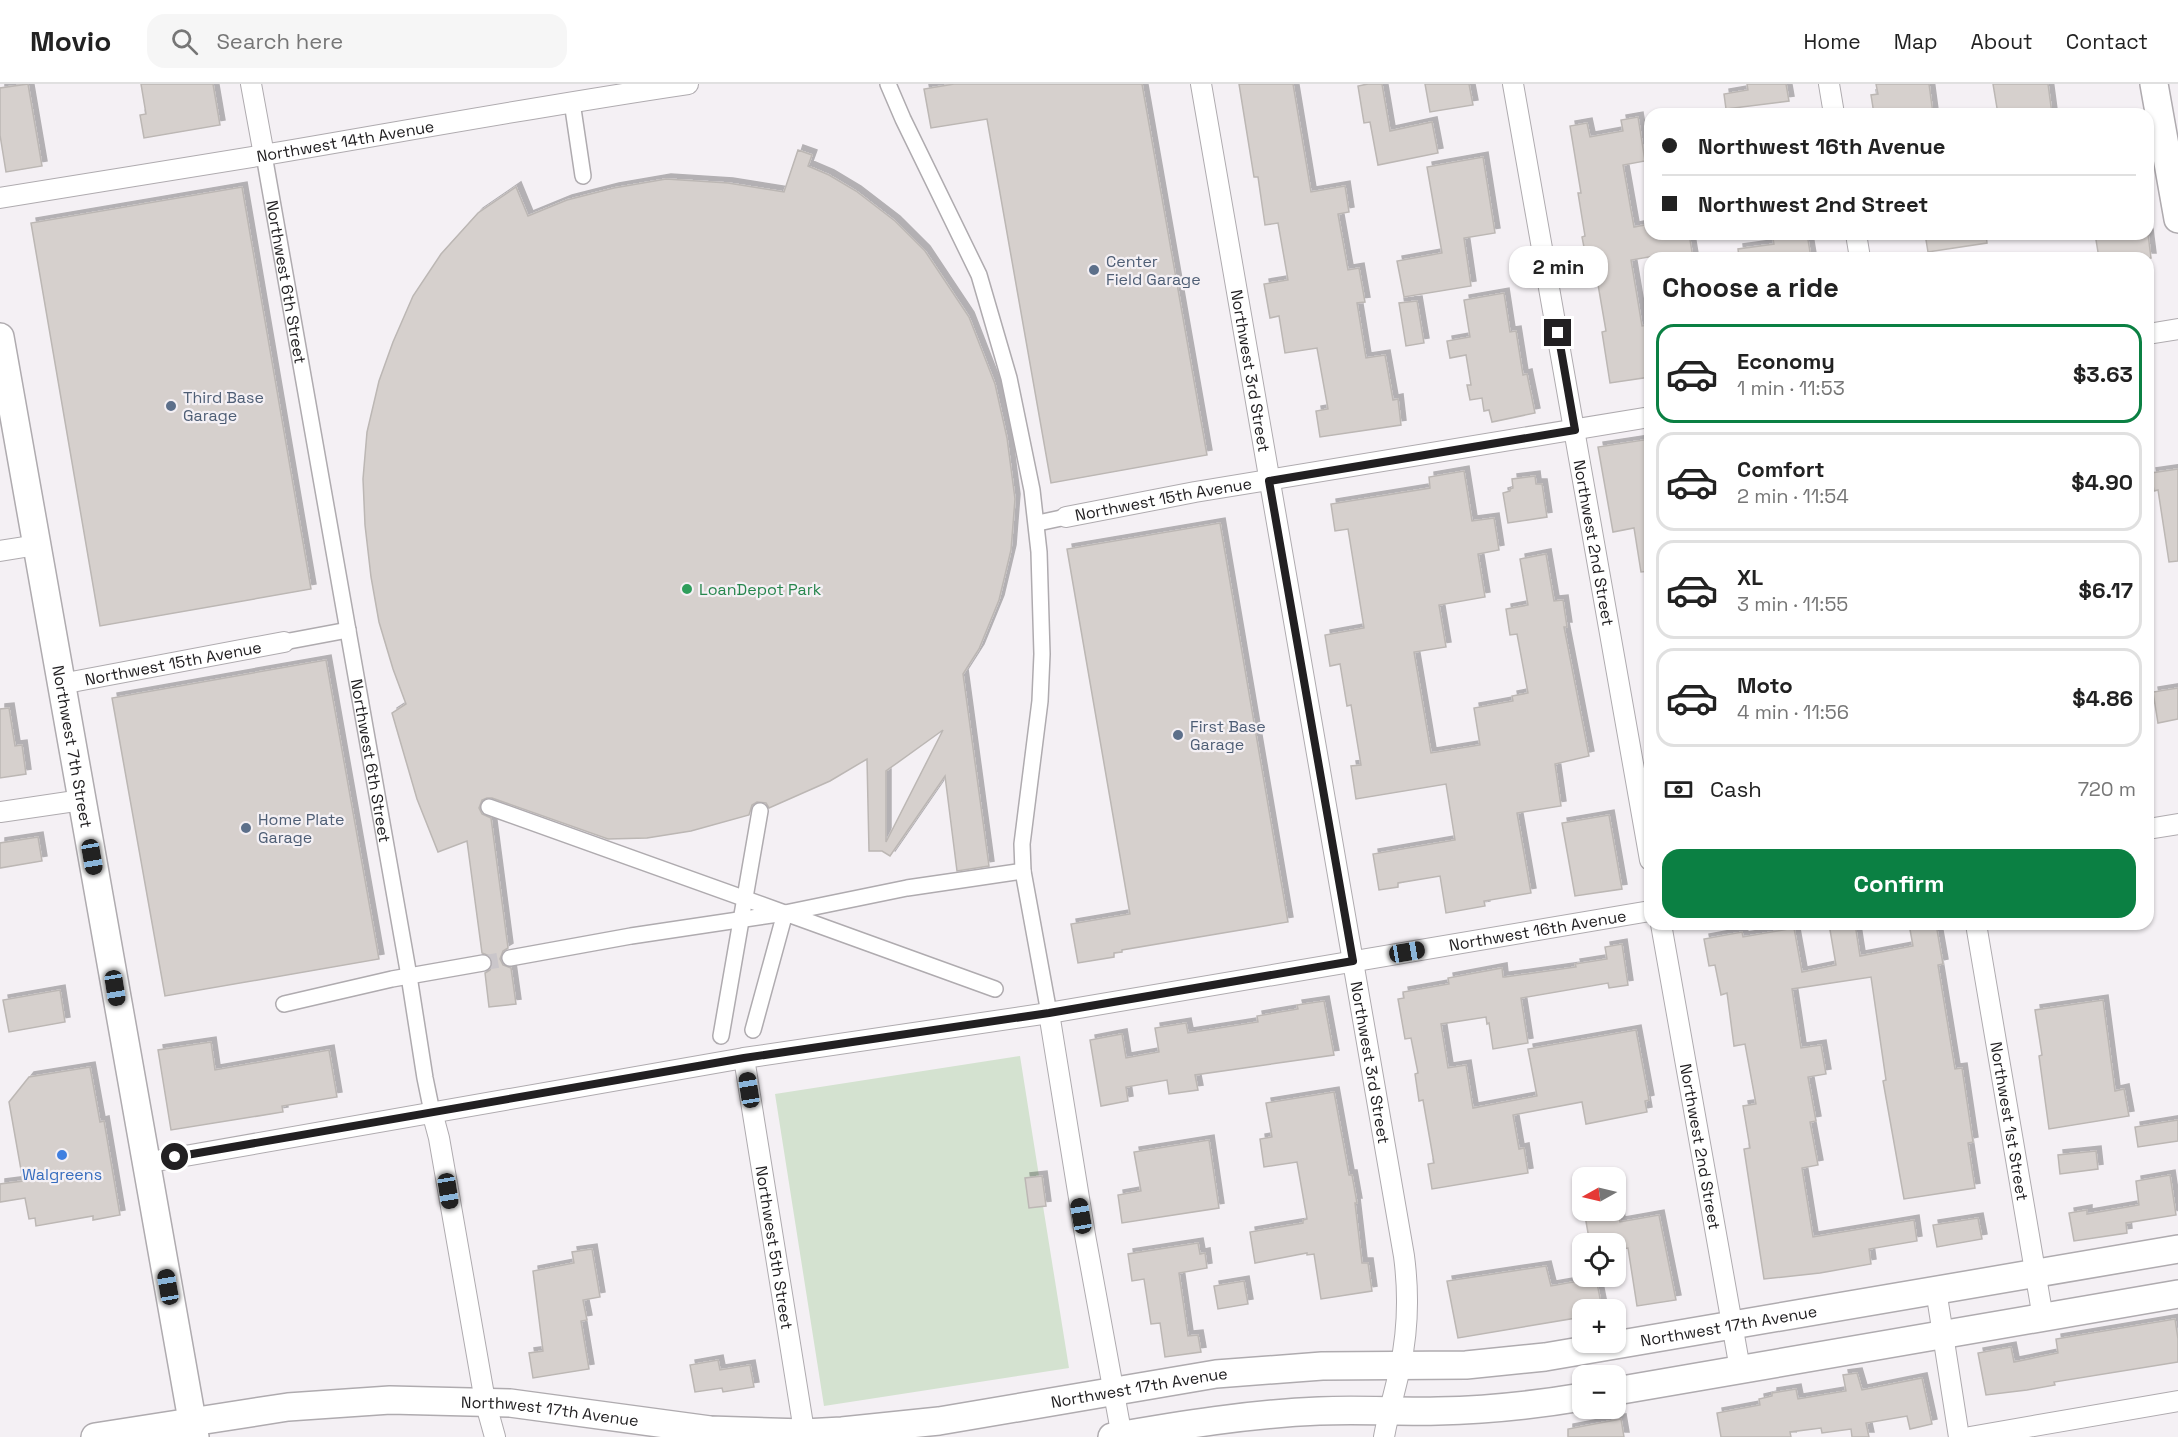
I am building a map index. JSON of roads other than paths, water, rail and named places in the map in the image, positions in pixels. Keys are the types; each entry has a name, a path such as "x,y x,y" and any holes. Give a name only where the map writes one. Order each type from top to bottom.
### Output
{"main road":[{"path":"2154,84 2178,219"},
{"name":"Northwest 7th Street","path":"0,338 193,1430"},
{"name":"Northwest 17th Avenue","path":"95,1437 193,1430 288,1407 355,1401 427,1399 484,1401 550,1408 701,1429 805,1435 875,1429 939,1421 1216,1374 1286,1368 1466,1365 1518,1360 1732,1327 2036,1272 2178,1249"},
{"path":"1626,1389 2178,1294"},
{"path":"1118,1436 1252,1415 1322,1411 1440,1411 1510,1407 1572,1398"}],"street":[{"name":"Northwest 6th Street","path":"251,84 409,976 425,1078 439,1138 484,1401 495,1437"},
{"name":"Northwest 14th Avenue","path":"0,198 264,155 570,93 688,84"},
{"path":"888,84 979,275 1009,378 1038,523 1042,654 1040,701 1022,843 1023,871 1113,1390 1118,1436"},
{"name":"Northwest 3rd Street","path":"1201,84 1407,1279 1407,1323 1401,1366 1384,1437"},
{"name":"Northwest 2nd Street","path":"1513,84 1644,826"},
{"path":"1829,84 1833,108"},
{"path":"570,93 579,136 583,176"},
{"path":"2154,333 2178,329"},
{"name":"Northwest 15th Avenue","path":"1066,517 1188,493 1644,418"},
{"path":"1038,523 1066,517"},
{"path":"0,550 37,545"},
{"path":"284,642 348,630"},
{"name":"Northwest 15th Avenue","path":"61,684 284,642"},
{"path":"0,812 82,800"},
{"path":"489,807 994,989"},
{"path":"721,1036 760,812"},
{"path":"2154,828 2178,824"},
{"path":"510,958 631,936 785,913 908,888 1023,871"},
{"name":"Northwest 16th Avenue","path":"145,1163 744,1058 1049,1013 1644,911"},
{"path":"753,1030 785,913"},
{"name":"Northwest 2nd Street","path":"1662,930 1740,1369"},
{"name":"Northwest 1st Street","path":"1977,930 2043,1318"},
{"path":"284,1004 409,976 483,963"},
{"name":"Northwest 5th Street","path":"744,1058 805,1435"},
{"path":"1936,1290 1959,1437"},
{"path":"1970,1437 2178,1401"}],"tunnel":[{"path":"483,963 510,958"}],"place":[{"name":"Center Field Garage","path":"1094,270"},
{"name":"Third Base Garage","path":"171,406"},
{"name":"LoanDepot Park","path":"687,589"},
{"name":"First Base Garage","path":"1178,735"},
{"name":"Home Plate Garage","path":"246,828"},
{"name":"Walgreens","path":"62,1155"}]}
